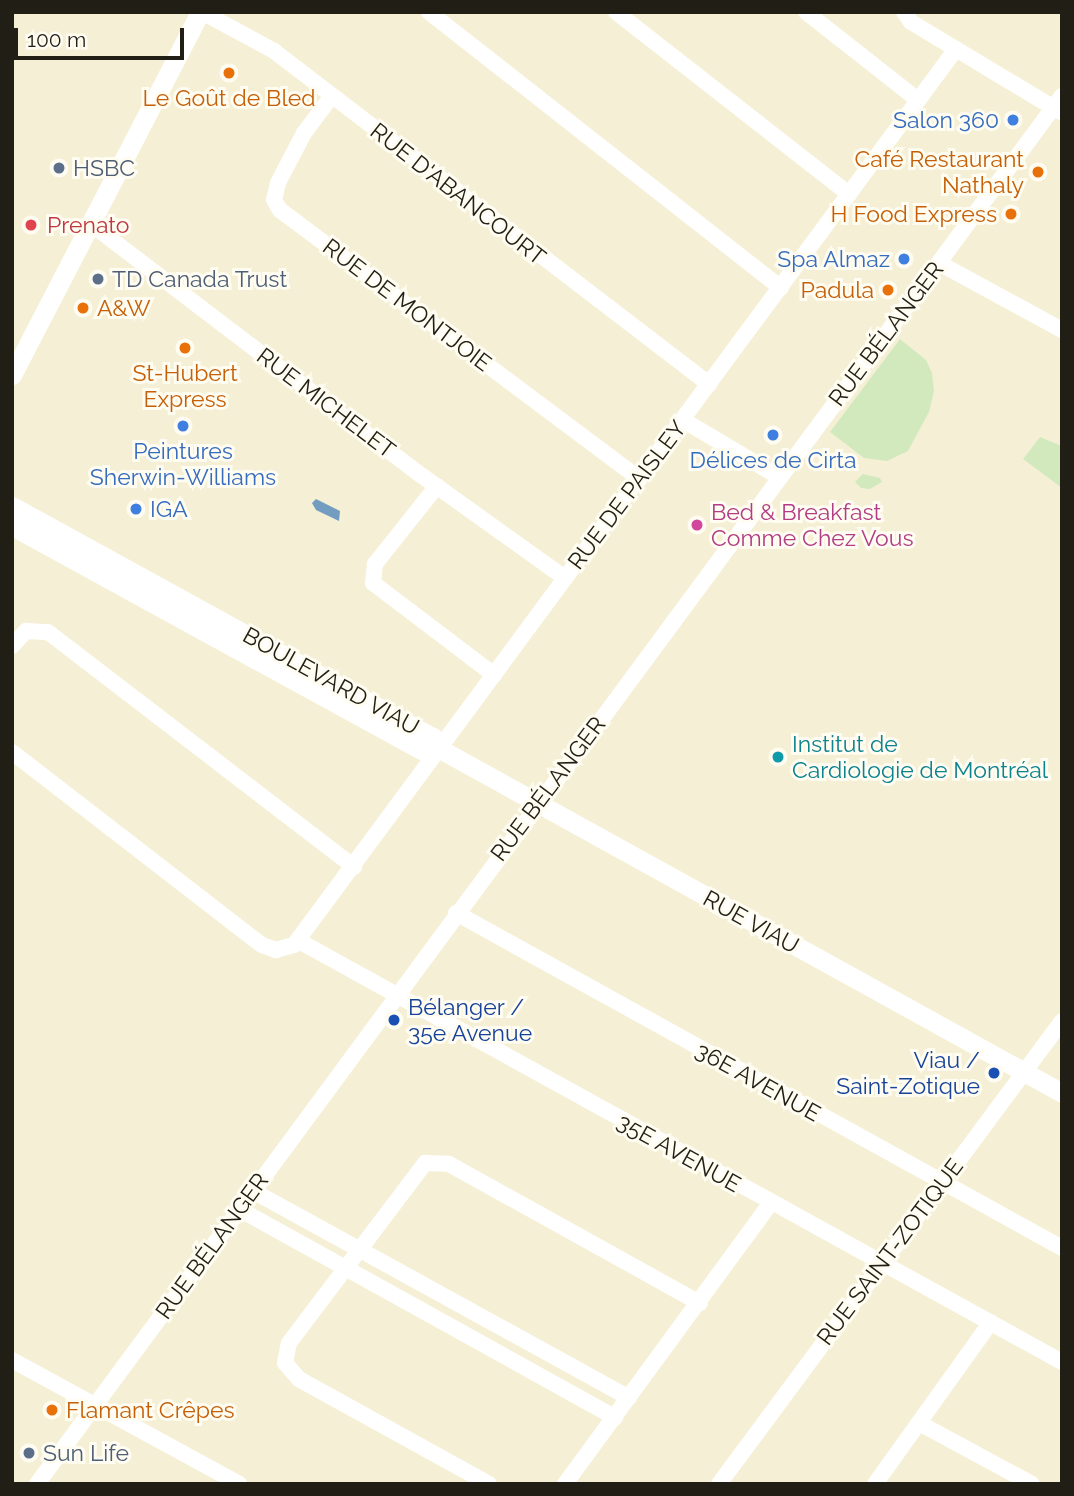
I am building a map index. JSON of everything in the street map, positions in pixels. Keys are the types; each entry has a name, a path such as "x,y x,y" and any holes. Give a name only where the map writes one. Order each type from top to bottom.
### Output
{"main road":[{"path":"12,376 201,12"},
{"name":"BOULEVARD VIAU","path":"12,506 433,737 440,749 421,750 12,526"},
{"name":"RUE VIAU","path":"440,749 1062,1093"}],"street":[{"name":"RUE D'ABANCOURT","path":"201,12 267,46 709,384"},
{"path":"616,12 849,194"},
{"path":"806,12 918,100"},
{"path":"904,12 911,22 1059,105"},
{"path":"431,13 780,288"},
{"name":"RUE DE PAISLEY","path":"299,941 956,49"},
{"name":"RUE DE MONTJOIE","path":"332,96 304,133 278,183 274,200 280,210 639,479"},
{"name":"RUE BÉLANGER","path":"37,1484 779,477 1059,105"},
{"name":"RUE MICHELET","path":"90,224 437,486 565,578"},
{"path":"939,263 1062,330"},
{"path":"683,420 779,477"},
{"path":"437,486 375,564 373,583 495,675"},
{"path":"12,646 26,631 48,632 354,867"},
{"path":"12,752 262,945 276,950 299,941"},
{"name":"36E AVENUE","path":"456,913 1062,1248"},
{"name":"35E AVENUE","path":"299,941 1062,1362"},
{"name":"RUE SAINT-ZOTIQUE","path":"719,1484 1062,1021"},
{"path":"489,1484 289,1372 285,1363 289,1343 425,1163 441,1161 699,1303"},
{"path":"253,1191 629,1398"},
{"path":"565,1484 770,1203"},
{"path":"239,1209 615,1416"},
{"path":"875,1484 991,1322"},
{"path":"12,1360 239,1484"},
{"path":"919,1423 1032,1484"}],"green space":[{"path":"900,339 926,360 932,373 934,391 929,412 908,451 887,461 864,458 830,432"},
{"path":"1040,437 1062,446 1062,488 1023,459"},
{"path":"863,474 880,478 882,482 870,489 861,488 855,482"}],"water":[{"path":"316,499 340,511 339,521 316,510 312,503"}],"place":[{"name":"Le Goût de Bled","path":"229,73"},
{"name":"Salon 360","path":"1013,120"},
{"name":"HSBC","path":"59,168"},
{"name":"Café Restaurant Nathaly","path":"1038,172"},
{"name":"H Food Express","path":"1011,214"},
{"name":"Prenato","path":"31,225"},
{"name":"Spa Almaz","path":"904,259"},
{"name":"TD Canada Trust","path":"98,279"},
{"name":"Padula","path":"888,290"},
{"name":"A&W","path":"83,308"},
{"name":"St-Hubert Express","path":"185,348"},
{"name":"Peintures Sherwin-Williams","path":"183,426"},
{"name":"Délices de Cirta","path":"773,435"},
{"name":"IGA","path":"136,509"},
{"name":"Bed & Breakfast Comme Chez Vous","path":"697,525"},
{"name":"Institut de Cardiologie de Montréal","path":"778,757"},
{"name":"Bélanger / 35e Avenue","path":"394,1020"},
{"name":"Viau / Saint-Zotique","path":"994,1073"},
{"name":"Flamant Crêpes","path":"52,1410"},
{"name":"Sun Life","path":"29,1453"}]}
